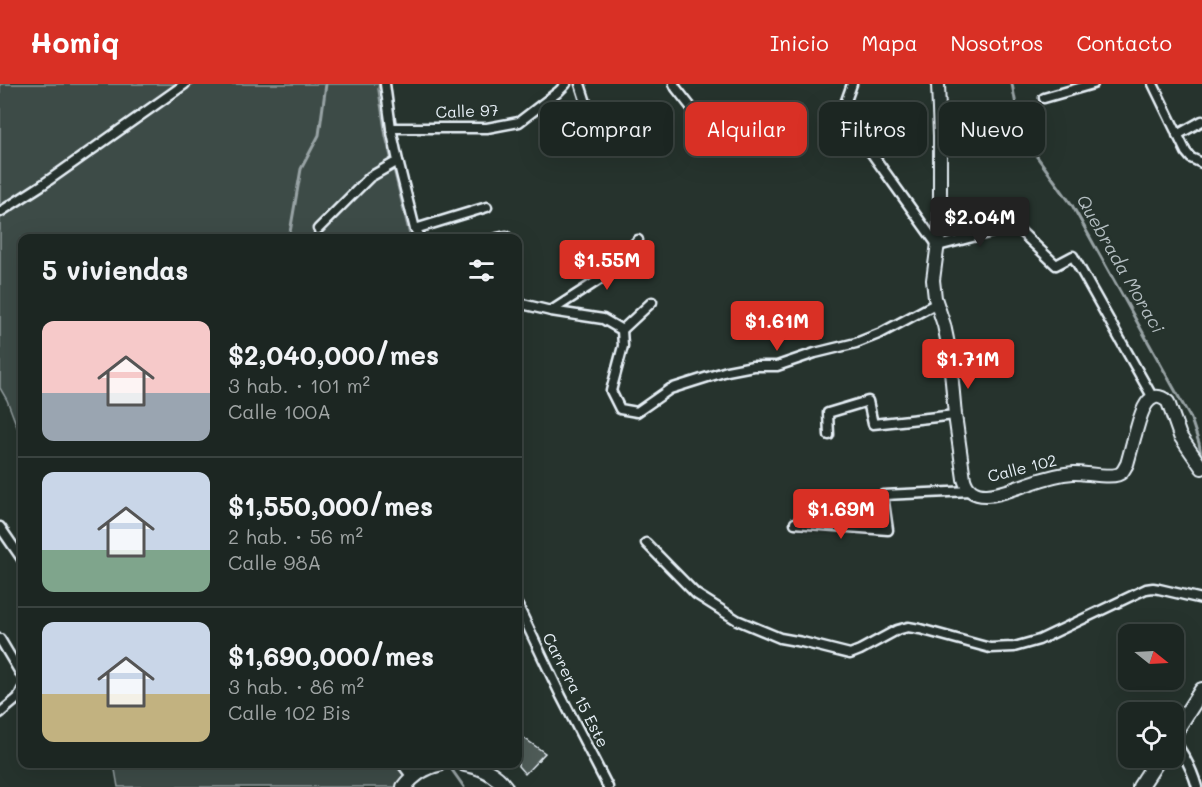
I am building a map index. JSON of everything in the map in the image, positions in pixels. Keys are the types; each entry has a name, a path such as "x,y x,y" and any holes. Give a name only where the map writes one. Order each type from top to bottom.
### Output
{"main road":[{"path":"1184,719 1202,690"},
{"path":"408,782 425,768"},
{"path":"482,768 493,774 505,787"},
{"path":"1140,787 1152,768"}],"street":[{"path":"0,212 185,84"},
{"path":"385,84 391,128 415,229 418,234"},
{"name":"Calle 97","path":"391,128 488,128 519,122 566,84"},
{"path":"580,84 586,102"},
{"path":"674,84 687,102"},
{"path":"852,84 842,112 938,246"},
{"path":"938,84 940,228 933,280 949,349 964,479 971,491"},
{"path":"1044,98 1093,84"},
{"path":"1154,84 1177,135 1191,159 1201,163"},
{"path":"1177,135 1202,121"},
{"path":"318,230 370,177 399,161"},
{"path":"415,229 487,207"},
{"path":"938,246 1015,225 1056,265 1073,256 1153,398 1165,399 1168,402 1177,428 1199,465"},
{"path":"551,311 605,276 638,240"},
{"path":"622,330 652,302"},
{"path":"622,330 623,346 611,391 620,409 637,412 670,389 727,371 753,366 777,366 815,353 856,343 881,333 937,303"},
{"path":"522,304 603,319 622,330"},
{"name":"Calle 102","path":"795,523 888,530 883,495 971,491 988,495 1050,477 1075,473 1118,475 1127,464 1143,408 1153,398"},
{"path":"829,435 828,413 868,401 873,424 955,415"},
{"path":"0,526 18,553"},
{"path":"646,543 696,594 737,620 780,638 850,654 897,630 908,627 990,648 1014,647 1039,640 1153,588 1202,598"},
{"name":"Carrera 15 Este","path":"522,614 608,787"},
{"path":"0,639 18,669"},
{"path":"0,713 18,698"},
{"path":"1184,755 1197,787"}],"shaded area":[{"path":"0,84 379,84 385,135 409,234 18,234 18,429 0,388"},
{"path":"115,768 410,768 397,787 118,787"}],"building":[{"path":"524,738 545,753 525,774 520,768 522,768"}],"waterway":[{"path":"290,234 301,169 319,135 326,84"},
{"name":"Quebrada Moraci","path":"1012,84 1022,136 1072,205 1191,419 1202,459"},
{"path":"452,770 464,787"}]}
